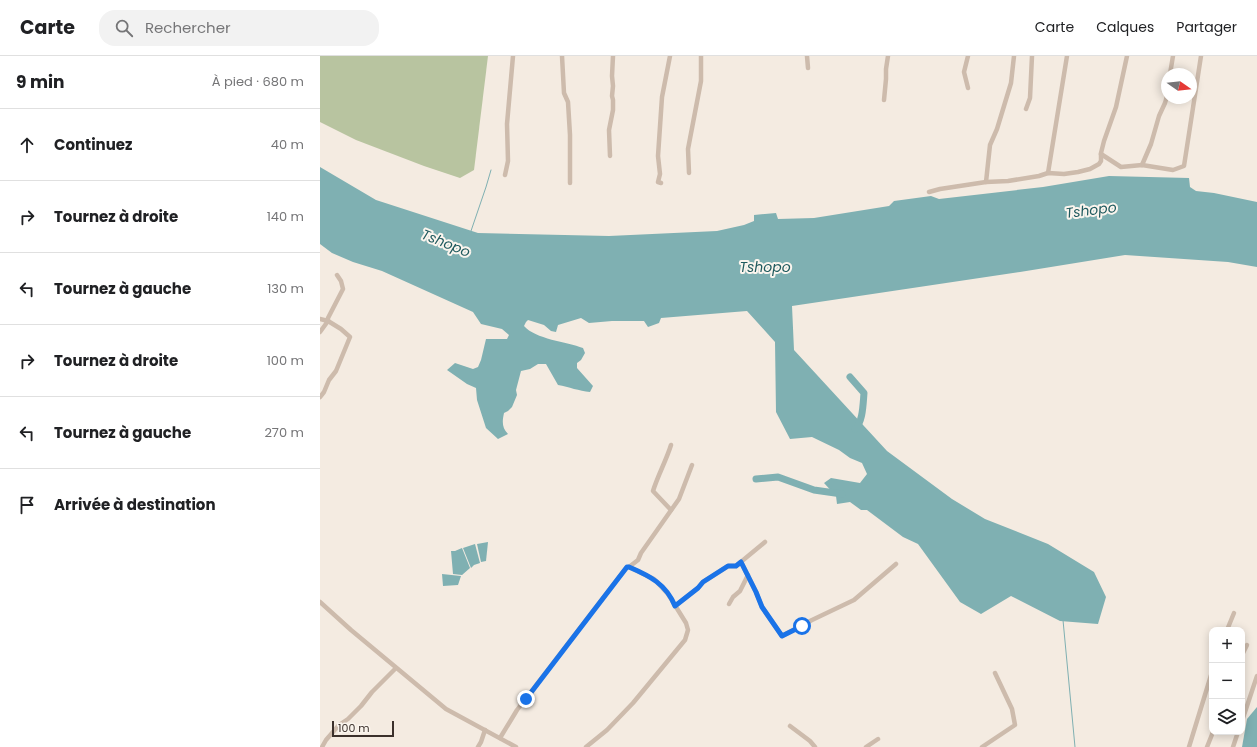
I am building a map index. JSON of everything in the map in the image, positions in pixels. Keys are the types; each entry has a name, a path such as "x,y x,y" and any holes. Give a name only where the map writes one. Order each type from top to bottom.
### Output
{"street":[{"path":"505,175 508,161 506,124 513,56"},
{"path":"562,56 564,93 568,102 570,183"},
{"path":"610,156 609,132 613,110 613,56"},
{"path":"661,183 658,182 660,174 658,144 662,93 670,56"},
{"path":"689,173 688,149 701,81 701,56"},
{"path":"807,56 808,68"},
{"path":"884,100 888,56"},
{"path":"968,56 964,72 968,88"},
{"path":"986,182 990,145 997,129 1011,83 1014,56"},
{"path":"1026,109 1030,98 1032,56"},
{"path":"1048,173 1067,56"},
{"path":"929,192 986,182 1039,176 1048,173 1064,174 1078,172 1090,169 1100,163 1104,141 1116,107 1127,56"},
{"path":"1171,68 1173,56"},
{"path":"1101,154 1121,167 1142,165 1173,170 1184,166 1201,56"},
{"path":"1142,165 1151,144 1159,116 1165,104"},
{"path":"320,332 328,321 328,318 343,289 341,281 337,275"},
{"path":"320,319 328,321 350,337 336,371 329,380 320,397"},
{"path":"671,445 653,491 671,510"},
{"path":"500,738 517,710 626,568 638,560 641,553 679,499 692,465"},
{"path":"675,606 698,588 703,582 728,566 736,566 765,542"},
{"path":"741,562 762,607 782,636 854,600 896,564"},
{"path":"586,747 634,703 685,640 688,630 686,623 668,594 654,579 629,567"},
{"path":"729,604 732,602 733,597 740,591 748,575"},
{"path":"320,602 351,630 446,709 516,747"},
{"path":"1228,627 1234,613"},
{"path":"1245,649 1247,645"},
{"path":"322,747 339,725 348,719 361,706 396,668"},
{"path":"982,747 1015,725 1012,709 995,673"},
{"path":"1245,712 1257,676"},
{"path":"1189,747 1209,682"},
{"path":"790,726 810,741 815,747"},
{"path":"478,747 485,730"},
{"path":"1207,747 1212,735"},
{"path":"1233,747 1237,735"},
{"path":"866,747 878,739"}],"green space":[{"path":"320,56 488,56 474,170 460,178 356,140 320,122"}],"water":[{"name":"Tshopo","path":"320,167 376,200 478,233 609,236 717,231 744,225 754,221 754,215 776,213 778,219 814,218 889,206 894,201 931,196 939,199 1043,187 1109,176 1189,178 1190,187 1196,191 1214,193 1257,202 1257,267 1228,262 1125,255 792,306 794,350 887,451 952,499 985,519 1048,544 1094,572 1106,597 1098,624 1060,621 1011,596 981,614 960,602 918,544 903,537 867,510 861,510 850,502 837,504 836,496 824,483 831,478 860,483 867,474 862,463 812,437 790,439 776,412 775,342 747,311 661,318 659,323 648,327 644,321 589,323 581,318 558,325 556,332 551,331 544,325 528,320 524,326 536,334 583,348 585,353 581,360 577,363 577,368 593,386 590,392 558,385 546,364 538,364 530,369 521,371 516,390 517,395 512,407 504,413 503,425 508,434 498,439 486,428 477,400 476,388 467,384 447,370 455,363 473,369 478,367 486,339 507,339 509,335 502,329 481,324 473,312 382,271 353,262 332,253 320,244"},
{"path":"488,542 486,561 481,562 477,544"},
{"path":"475,544 480,563 471,568 463,548"},
{"path":"462,548 470,568 462,575 453,574 451,551"},
{"path":"442,574 461,576 458,585 443,586"},
{"path":"1257,707 1257,747 1242,747 1247,719"}],"waterway":[{"path":"471,231 491,170"},
{"path":"850,377 864,393 860,422 855,429"},
{"path":"756,479 778,477 814,490 842,494"},
{"path":"1063,620 1075,747"}],"route":[{"path":"526,699 627,567 654,579 665,590 674,602 675,606 698,588 703,582 728,566 736,566 741,562 762,607 782,636 802,626"}]}
